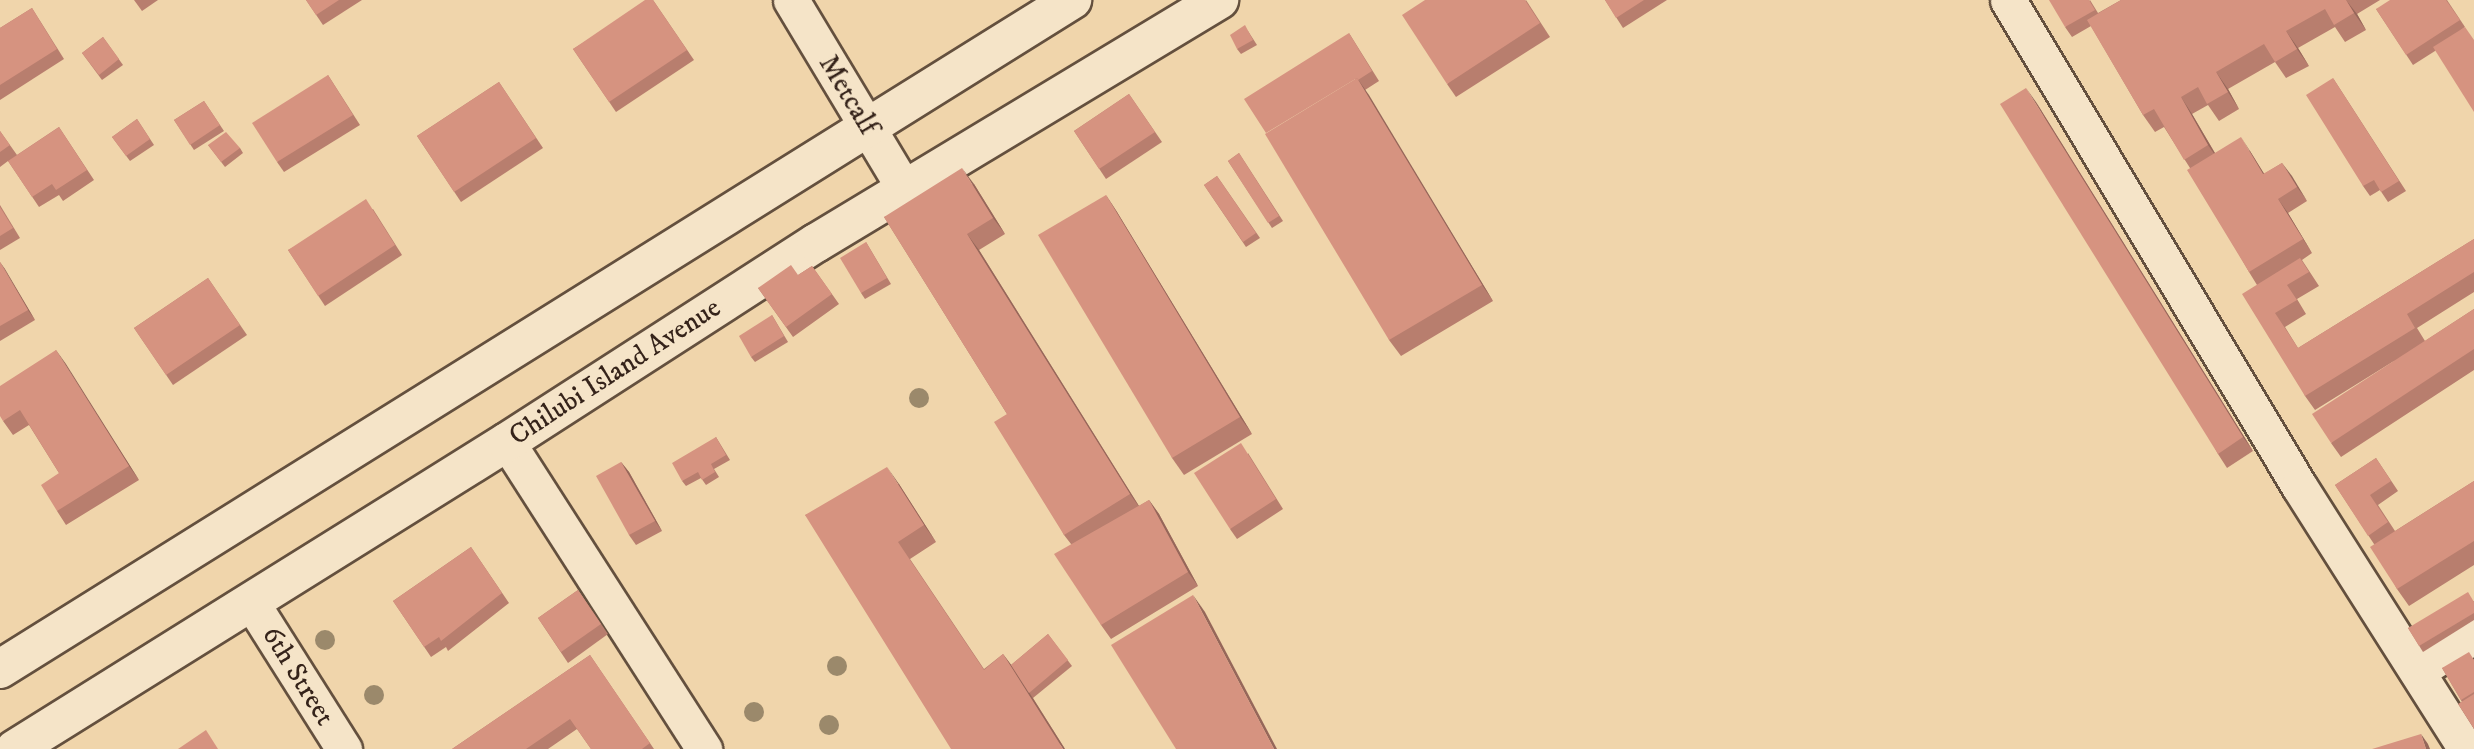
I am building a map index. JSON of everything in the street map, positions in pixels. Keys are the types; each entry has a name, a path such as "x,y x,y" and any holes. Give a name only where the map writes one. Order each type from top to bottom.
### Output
{"street":[{"name":"Metcalf","path":"791,0 905,190"},
{"path":"0,669 1072,0"},
{"name":"Chilubi Island Avenue","path":"15,749 905,190 1219,0"},
{"path":"2008,0 2299,486 2466,749"},
{"path":"507,442 704,749"},
{"name":"6th Street","path":"251,602 344,749"},
{"path":"2417,671 2474,636"}],"building":[{"path":"306,0 339,0 316,15"},
{"path":"645,0 653,0 687,50 609,102 573,49"},
{"path":"1425,0 1525,0 1540,23 1447,84 1402,15"},
{"path":"1605,0 1644,0 1616,18"},
{"path":"2049,0 2089,0 2095,10 2065,27"},
{"path":"2121,0 2346,0 2354,13 2334,25 2325,9 2286,31 2297,49 2275,62 2264,44 2216,72 2228,92 2207,104 2198,87 2181,97 2208,145 2184,160 2154,109 2143,115 2087,20"},
{"path":"2390,0 2446,0 2460,20 2406,55 2376,9"},
{"path":"32,8 57,49 0,85 0,28"},
{"path":"1245,25 1253,40 1237,49 1230,35"},
{"path":"2465,27 2474,40 2474,112 2433,47"},
{"path":"1349,33 1372,71 1266,133 1244,99"},
{"path":"103,37 119,59 99,75 82,53"},
{"path":"328,75 353,115 277,162 252,123"},
{"path":"1357,78 1482,285 1389,340 1265,134"},
{"path":"2333,78 2399,181 2381,192 2374,180 2363,186 2306,95"},
{"path":"499,82 536,138 454,192 417,136"},
{"path":"2026,88 2243,437 2218,454 2000,104"},
{"path":"1129,94 1155,132 1099,169 1074,131"},
{"path":"204,101 220,125 190,145 174,120"},
{"path":"137,119 150,139 126,156 112,137"},
{"path":"59,127 87,170 56,190 52,184 32,197 8,161"},
{"path":"0,131 10,145 0,152"},
{"path":"226,132 240,148 221,162 208,145"},
{"path":"2241,137 2263,174 2282,163 2297,187 2278,199 2303,239 2249,272 2187,170"},
{"path":"1239,153 1279,216 1268,223 1228,161"},
{"path":"962,168 993,218 967,234 1130,494 1064,535 994,422 1007,414 884,217"},
{"path":"1217,176 1256,233 1243,242 1204,185"},
{"path":"1106,195 1240,417 1172,458 1038,235"},
{"path":"366,199 395,245 318,296 288,250"},
{"path":"0,207 13,228 0,236"},
{"path":"2474,239 2474,272 2407,314 2415,328 2305,396 2242,294 2300,258 2309,272 2287,285 2297,300 2275,313 2298,348"},
{"path":"866,242 887,278 861,293 840,258"},
{"path":"0,262 28,310 0,326"},
{"path":"791,265 798,275 812,266 832,294 786,327 758,288"},
{"path":"208,278 240,325 166,375 134,328"},
{"path":"2474,309 2474,349 2331,443 2312,414"},
{"path":"772,315 784,336 751,357 739,336"},
{"path":"56,350 129,466 57,511 41,485 59,473 20,410 3,421 0,416 0,386"},
{"path":"716,437 726,455 711,464 715,472 702,480 698,472 682,481 672,463"},
{"path":"1241,443 1276,499 1230,529 1194,473"},
{"path":"2376,458 2391,481 2370,495 2388,522 2368,536 2335,485"},
{"path":"621,462 655,521 629,535 596,476"},
{"path":"887,467 924,525 898,542 984,670 1003,654 1063,749 951,749 805,515"},
{"path":"2474,481 2474,541 2397,589 2370,547"},
{"path":"1149,500 1188,572 1101,625 1054,554"},
{"path":"471,547 502,593 441,641 439,637 424,647 393,601"},
{"path":"578,590 601,624 561,652 538,618"},
{"path":"2468,592 2474,602 2474,613 2419,646 2408,628"},
{"path":"1193,595 1274,749 1176,749 1111,645"},
{"path":"1048,634 1068,660 1029,693 1011,665"},
{"path":"2469,652 2474,660 2474,692 2461,700 2442,668"},
{"path":"590,655 650,743 642,749 591,749 570,719 526,749 452,749"},
{"path":"2474,694 2474,729 2458,704"},
{"path":"206,730 218,749 178,749"},
{"path":"2421,734 2426,749 2372,749"}]}
